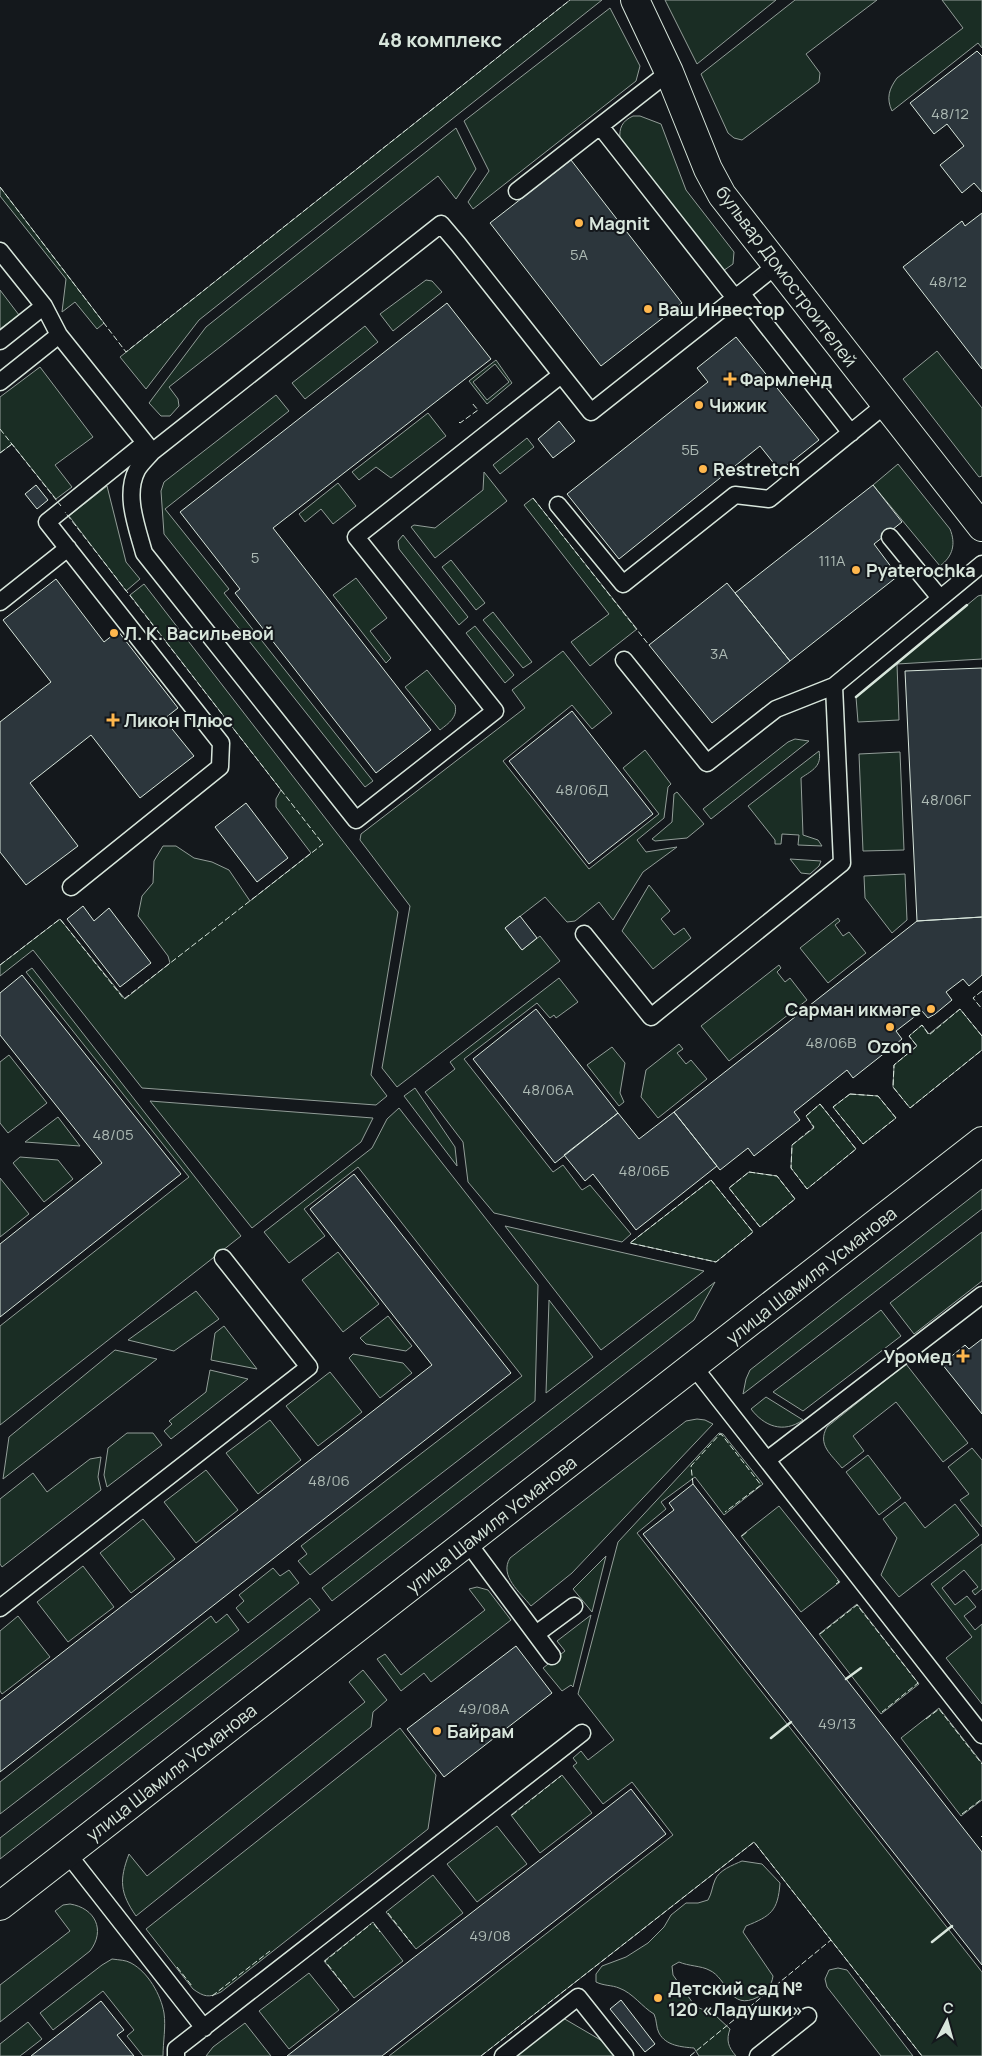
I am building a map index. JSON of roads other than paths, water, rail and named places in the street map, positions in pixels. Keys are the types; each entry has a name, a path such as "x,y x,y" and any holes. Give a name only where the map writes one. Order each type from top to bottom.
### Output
{"street":[{"name":"бульвар Домостроителей","path":"635,0 669,72 704,160 722,195 982,527"},
{"name":"улица Шамиля Усманова","path":"0,1906 982,1141"}],"lane":[{"path":"517,191 669,72"},
{"path":"600,126 851,433"},
{"path":"71,887 220,767 222,743 47,522 149,447 441,224 591,412 777,266"},
{"path":"0,251 44,306 59,335 149,447"},
{"path":"0,341 44,306"},
{"path":"0,382 59,335"},
{"path":"149,447 137,469 131,489 133,511 144,553 356,820 494,711 356,537 562,375"},
{"path":"558,505 623,584 735,495 769,499 886,404"},
{"path":"890,537 940,598"},
{"path":"0,602 68,548"},
{"path":"624,660 708,763 776,709 834,686 982,564"},
{"path":"584,934 651,1017 842,863 834,686"},
{"path":"0,1608 309,1367 224,1258"},
{"path":"767,1460 982,1295"},
{"path":"694,1367 982,1735"},
{"path":"468,1542 552,1656"},
{"path":"536,1634 574,1606"},
{"path":"176,2056 176,2049 582,1733"},
{"path":"67,1853 204,2028"},
{"path":"503,2056 578,1997 625,2056"},
{"path":"758,2056 808,2016"}],"place":[{"name":"Magnit","path":"579,223"},
{"name":"Ваш Инвестор","path":"648,309"},
{"name":"Фармленд","path":"730,379"},
{"name":"Чижик","path":"699,405"},
{"name":"Restretch","path":"703,469"},
{"name":"Pyaterochka","path":"856,570"},
{"name":"Л. К. Васильевой","path":"114,633"},
{"name":"Ликон Плюс","path":"113,720"},
{"name":"Сарман икмәге","path":"931,1009"},
{"name":"Ozon","path":"890,1027"},
{"name":"Уромед","path":"963,1356"},
{"name":"Байрам","path":"437,1731"},
{"name":"Детский сад № 120 «Ладушки»","path":"658,1998"}],"district":[{"name":"48 комплекс","path":"440,39"}]}
